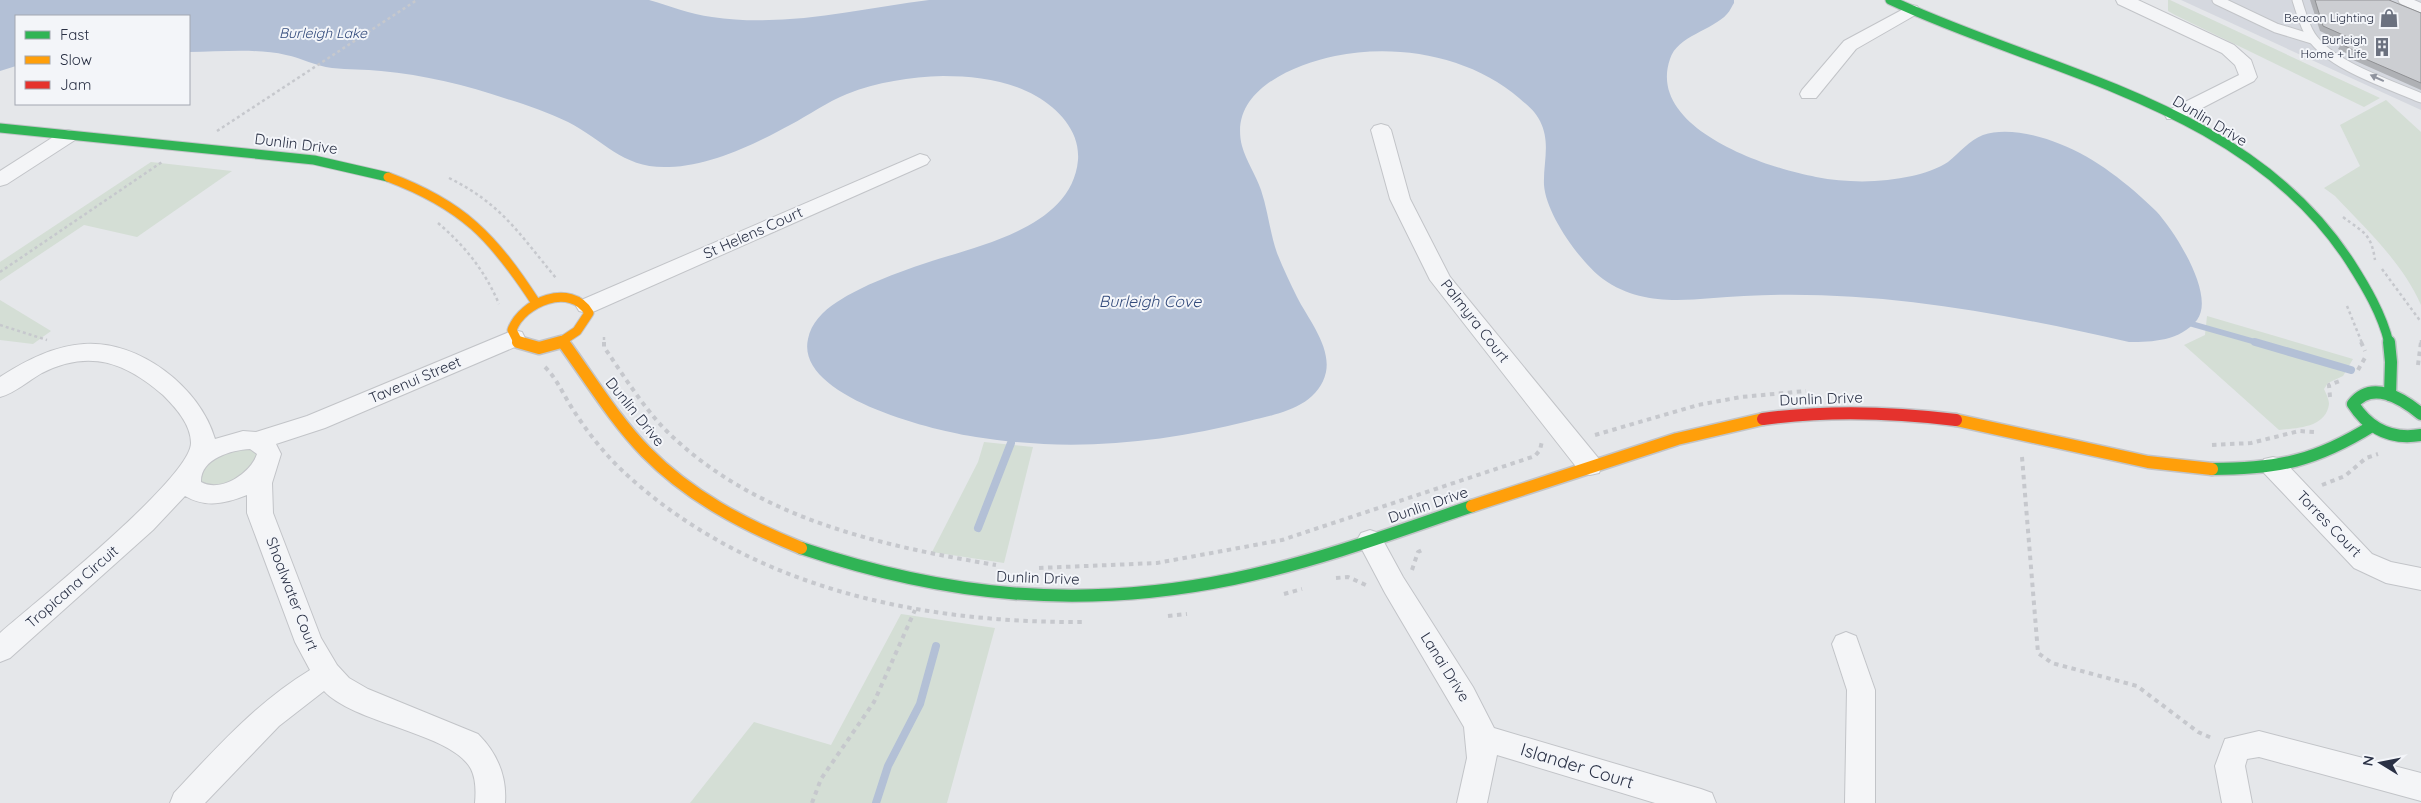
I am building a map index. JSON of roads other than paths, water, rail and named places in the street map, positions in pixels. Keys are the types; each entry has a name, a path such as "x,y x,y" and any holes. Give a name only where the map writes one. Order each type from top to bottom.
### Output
{"street":[{"name":"Dunlin Drive","path":"1890,0 1987,42 2092,78 2174,115 2229,148 2270,178 2305,209 2337,243 2369,290 2389,340 2393,364 2390,394"},
{"path":"2124,0 2221,45 2240,58 2248,68 2248,77 2174,115"},
{"path":"1810,94 1850,45 1911,10"},
{"name":"Dunlin Drive","path":"0,128 310,160 395,178 442,200 481,228 511,263 536,303"},
{"name":"Palmyra Court","path":"1381,130 1400,199 1441,280 1590,466"},
{"path":"0,180 68,136"},
{"name":"St Helens Court","path":"586,306 920,160"},
{"path":"566,298 580,301 586,306 589,313 583,329 563,342 540,347 520,343 514,338 513,324 518,316 536,303 548,299 566,298"},
{"name":"Tavenui Street","path":"203,480 242,486 256,453 282,445 316,422 514,338"},
{"name":"Dunlin Drive","path":"563,342 636,443 684,486 745,523 780,540 818,555 866,570 943,586 998,593 1059,595 1140,593 1186,587 1276,570 1590,466 1728,424 1767,417 1849,412 1917,415 2019,431 2179,466 2223,469 2273,466 2301,461 2325,454 2342,446 2372,426"},
{"path":"0,389 22,374 55,357 72,353 99,352 126,360 151,373 174,390 202,429 205,447 203,480"},
{"path":"2421,414 2404,400 2390,394 2368,391 2359,393 2354,398 2353,404 2356,411 2372,426 2397,436 2410,438 2421,435"},
{"path":"202,429 256,453"},
{"path":"203,480 218,447 256,453"},
{"name":"Shoalwater Court","path":"256,453 260,513 309,642 327,674 339,687 358,698 468,743 482,756 490,777 490,803"},
{"name":"Torres Court","path":"2273,466 2363,561 2386,572 2421,579"},
{"path":"203,480 245,501 260,513"},
{"name":"Tropicana Circuit","path":"0,650 144,524 176,505 203,480"},
{"name":"Lanai Drive","path":"1370,540 1394,585 1473,712 1481,740 1480,776 1472,803"},
{"path":"1846,644 1862,690 1860,803"},
{"path":"185,803 258,726 286,701 327,674"},
{"name":"Islander Court","path":"1481,740 1499,742 1701,803"},
{"path":"2237,803 2230,766 2235,748 2258,744 2421,787"}],"lane":[{"path":"2217,0 2276,28 2312,39 2324,50 2341,60 2421,98"},
{"path":"2297,0 2312,39"},
{"path":"2403,0 2421,8"}],"water":[{"name":"Burleigh Cove","path":"0,0 649,0 704,16 739,20 766,20 821,16 929,0 1734,0 1730,10 1721,20 1687,39 1674,51 1670,59 1667,84 1676,105 1693,124 1716,141 1742,154 1795,172 1828,179 1864,181 1888,180 1931,170 1948,162 1974,140 1992,133 2022,133 2051,141 2099,164 2156,211 2173,233 2190,263 2201,295 2201,309 2197,320 2183,332 2157,341 2129,342 1986,313 1890,300 1842,296 1793,295 1671,300 1636,295 1619,289 1594,271 1584,261 1557,223 1546,197 1544,185 1545,137 1540,121 1531,108 1500,84 1479,72 1456,63 1432,56 1407,53 1383,51 1358,52 1318,60 1283,74 1254,96 1245,110 1240,127 1242,146 1261,190 1277,253 1297,297 1318,333 1325,352 1326,372 1322,384 1315,393 1306,401 1284,412 1215,429 1181,435 1147,440 1079,445 1010,442 930,427 871,408 844,394 823,378 810,360 808,339 812,328 822,313 847,296 892,275 995,241 1019,231 1041,218 1059,202 1072,183 1078,160 1076,140 1067,123 1053,108 1036,96 1014,86 991,80 955,76 918,78 882,83 840,97 776,132 732,153 700,163 669,167 653,166 627,159 581,129 553,115 460,85 429,78 375,70 326,67 292,56 275,53 250,51 190,52 190,15 15,15 15,66 0,71"}],"waterway":[{"path":"2192,324 2259,343"},
{"path":"2255,342 2351,370"},
{"path":"978,528 1011,443"},
{"path":"876,803 888,766 920,704 936,646"}],"place":[{"name":"Beacon Lighting","path":"2389,18"},
{"name":"Burleigh Home + Life","path":"2382,47"}],"water label":[{"name":"Burleigh Lake","path":"323,33"}]}
